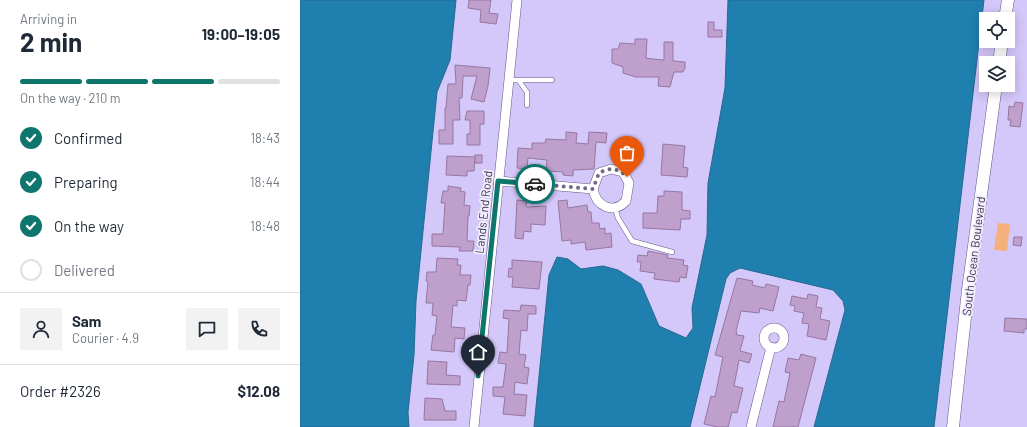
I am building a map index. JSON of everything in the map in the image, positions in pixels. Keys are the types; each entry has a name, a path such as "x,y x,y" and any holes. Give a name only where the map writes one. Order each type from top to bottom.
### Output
{"main road":[{"path":"1007,12 1008,0"},
{"name":"South Ocean Boulevard","path":"953,427 969,283 995,92"}],"street":[{"name":"Lands End Road","path":"474,427 517,0"},
{"path":"604,170 617,170 623,172 629,183 628,196 621,206 615,208 609,208 597,201 593,189 599,173 604,170"},
{"path":"498,181 593,189"},
{"path":"751,427 771,347"}],"lane":[{"path":"509,80 552,80"},
{"path":"519,81 527,92 527,105"},
{"path":"615,208 618,218 632,241 672,252"}],"shaded area":[{"path":"998,223 1010,224 1007,251 994,250"}],"water":[{"path":"300,0 456,0 450,60 437,92 416,301 414,355 408,412 409,427 300,427"},
{"path":"728,0 984,0 983,12 979,12 979,43 934,427 814,427 845,310 843,301 833,290 740,268 730,273 726,279 690,427 534,427 549,275 557,257 568,259 581,269 603,266 618,270 641,284 659,326 686,338 693,328 692,308 707,235 708,183 725,88"}],"building":[{"path":"469,0 491,0 489,13 498,14 496,24 480,22 481,10 468,8"},
{"path":"708,22 714,22 714,30 722,30 722,37 708,37"},
{"path":"635,39 647,39 646,58 664,60 664,42 673,42 673,61 685,62 685,68 683,72 674,72 670,87 658,86 659,77 636,77 623,73 623,67 612,63 612,49 618,49 620,43 635,44"},
{"path":"455,65 490,68 488,86 484,102 471,99 477,76 463,76 462,98 459,98 460,120 453,120 453,144 439,144 439,130 445,130 445,108 448,84 456,84"},
{"path":"1015,102 1023,103 1020,127 1010,126 1011,120 1008,120 1009,106 1014,107"},
{"path":"467,111 484,111 484,124 480,124 480,145 467,145 467,134 470,134 470,120 465,120"},
{"path":"566,132 577,133 576,143 588,144 589,132 607,133 606,143 596,142 594,169 573,170 573,176 563,175 563,172 546,171 547,160 528,158 527,169 517,168 518,148 532,149 532,143 545,143 546,139 566,140"},
{"path":"663,144 685,146 683,167 688,168 687,177 661,175"},
{"path":"475,155 482,155 482,163 475,163"},
{"path":"447,156 475,157 474,171 467,171 467,176 446,175"},
{"path":"448,186 461,188 460,191 465,192 464,205 470,206 467,241 474,241 473,251 459,251 460,247 432,246 432,234 443,234 445,203 441,203 443,191 448,191"},
{"path":"664,191 682,192 682,210 690,211 690,219 681,219 680,230 643,228 643,213 657,213 658,196 664,196"},
{"path":"517,200 527,201 526,207 546,206 545,225 531,224 531,232 524,231 523,239 515,238"},
{"path":"567,200 568,208 587,205 588,212 591,212 592,223 599,223 600,229 605,228 605,234 611,233 612,247 586,250 585,242 571,244 571,240 562,241 558,201"},
{"path":"1014,237 1022,237 1021,246 1013,245"},
{"path":"648,251 668,255 667,258 684,260 683,265 688,266 686,278 680,277 679,282 654,279 655,273 640,271 641,262 637,262 638,255 647,256"},
{"path":"437,258 458,259 457,265 461,265 460,275 471,275 466,301 457,300 457,306 453,305 451,327 465,328 464,339 455,338 454,352 431,350 433,335 435,335 437,316 432,315 433,303 426,303 428,282 426,281 427,272 436,272"},
{"path":"512,260 542,262 539,289 512,287 513,277 508,277 509,268 512,269"},
{"path":"737,278 753,281 752,285 765,288 766,284 779,287 773,311 760,308 759,313 741,311 736,331 737,335 744,336 740,351 752,354 749,363 739,360 734,386 743,388 737,413 732,412 728,427 718,427 704,424 711,396 715,397 723,357 715,355"},
{"path":"808,294 818,296 816,307 822,308 820,319 830,321 826,340 807,336 809,324 802,323 804,313 794,311 795,306 790,305 792,296 807,299"},
{"path":"521,305 536,306 536,314 528,314 527,331 521,330 519,354 526,355 524,367 529,368 527,384 515,382 514,394 527,395 525,416 503,414 505,397 493,396 493,387 503,387 506,364 498,363 500,352 507,353 509,319 503,318 504,310 520,311"},
{"path":"1005,318 1027,319 1027,329 1024,329 1024,333 1004,331"},
{"path":"801,354 816,358 798,427 773,427 779,401 784,402 790,373 785,372 788,358 799,360"},
{"path":"428,361 447,362 446,375 460,376 460,385 427,384"},
{"path":"425,398 442,399 445,411 456,411 456,420 424,420"}],"way so far":[{"path":"535,184 593,189 593,184 599,173 604,170 617,170 623,172 627,177"}],"route":[{"path":"478,376 498,181 535,184"}]}
